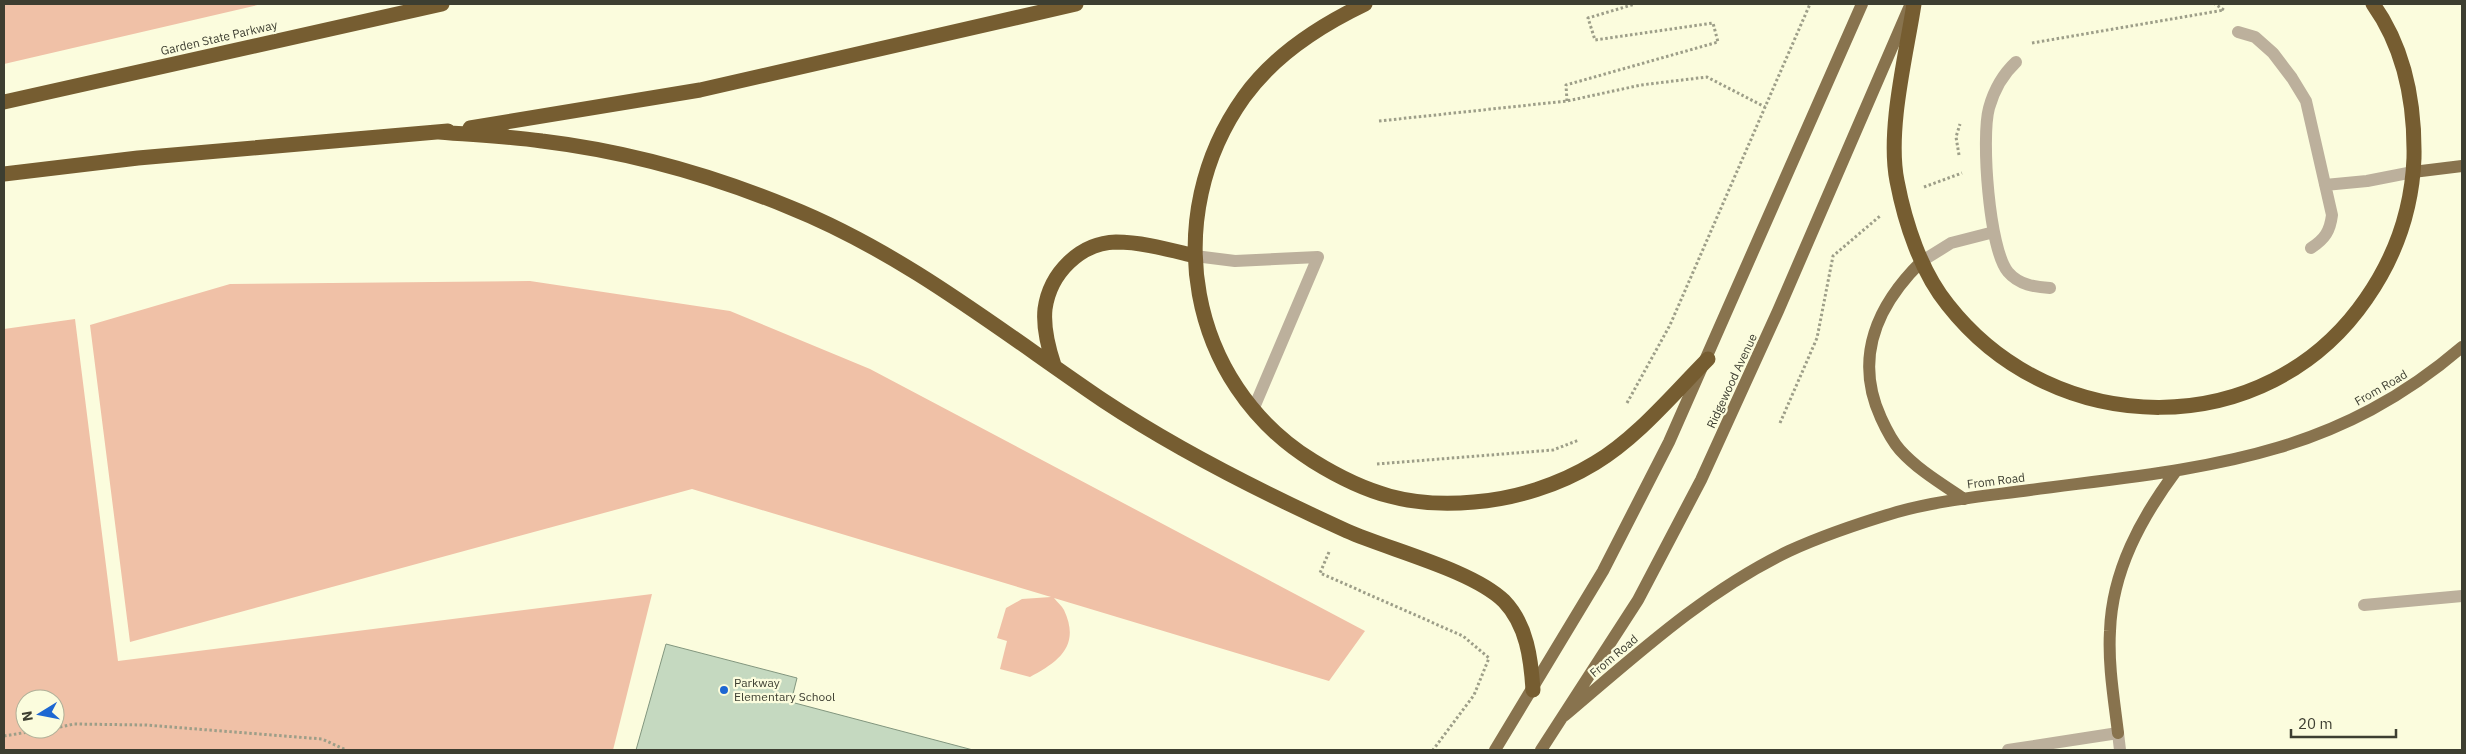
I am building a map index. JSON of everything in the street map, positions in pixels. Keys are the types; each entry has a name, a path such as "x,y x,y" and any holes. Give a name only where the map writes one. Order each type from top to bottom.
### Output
{"highway":[{"name":"Garden State Parkway","path":"4,102 442,4"},
{"path":"4,174 157,156 439,132 597,109 700,90 1076,4"},
{"path":"1364,4 1329,22 1296,44 1245,95 1226,125 1212,155 1203,184 1198,215 1195,256 1197,287 1204,322 1216,352 1231,380 1253,410 1277,435 1303,455 1363,489 1423,503 1491,501 1526,493 1560,481 1595,463 1643,424 1708,359"},
{"path":"1913,4 1900,90 1895,154 1897,180 1922,260 1946,304 1990,349 2019,370 2046,385 2074,395 2139,408 2170,408 2199,404 2255,388 2282,375 2330,342 2353,318 2390,260 2410,201 2413,172 2412,104 2406,76 2394,40 2384,19 2373,4"},
{"path":"439,132 544,141 659,165 720,182 788,207 848,234 962,301 1163,438 1236,478 1353,534 1484,586 1504,602 1518,620 1530,660 1533,690"},
{"path":"1054,365 1046,330 1049,291 1060,271 1077,254 1098,245 1116,242 1138,244 1195,256"}],"main road":[{"path":"1495,750 1533,690 1635,510 1708,359 1862,4"},
{"name":"Ridgewood Avenue","path":"1541,750 1638,600 1701,480 1775,319 1913,4"},
{"path":"2413,172 2462,166"},
{"path":"1922,260 1905,278 1890,299 1879,320 1871,341 1868,362 1870,386 1886,430 1899,449 1916,466 1964,499"},
{"name":"From Road","path":"1564,716 1659,636 1708,600 1746,574 1788,552 1825,536 1900,511 1964,499 2176,471 2256,455 2333,429 2404,392 2462,347"},
{"path":"2118,733 2110,662 2110,630 2118,582 2131,546 2154,499 2176,471"}],"lane":[{"path":"2238,32 2254,37 2273,53 2306,101 2332,215 2331,227 2323,240 2311,248"},
{"path":"2016,62 2004,73 1997,87 1989,107 1986,126 1985,143 1994,232 1999,255 2008,272 2019,281 2034,287 2050,288"},
{"path":"2324,185 2367,181 2413,172"},
{"path":"1922,260 1951,243 1994,232"},
{"path":"1195,256 1235,261 1318,257 1281,348 1253,410"},
{"path":"2364,605 2462,596"},
{"path":"2008,750 2118,733 2120,750"}],"path":[{"path":"1567,101 1566,85 1718,42 1713,24 1594,40 1588,18 1635,4"},
{"path":"1625,405 1670,325 1810,4"},
{"path":"1378,121 1567,101 1641,85 1707,77 1765,107"},
{"path":"1514,453 1553,450 1587,437"},
{"path":"1433,750 1474,695 1489,658 1463,636"},
{"path":"65,726 74,724 146,725 322,739 346,750"}],"shaded area":[{"path":"4,4 262,4 4,64"},
{"path":"530,281 730,311 870,369 1365,631 1329,681 1054,598 1063,608 1069,623 1070,634 1068,643 1058,659 1030,677 1000,669 1007,641 997,638 1006,608 1022,599 1051,597 692,489 130,642 90,325 230,284"},
{"path":"75,319 118,661 652,594 613,750 4,750 4,329"}],"building":[{"name":"Parkway Elementary School","path":"666,644 797,678 791,702 973,750 636,750"}],"place":[{"name":"Parkway Elementary School","path":"724,690"}]}
